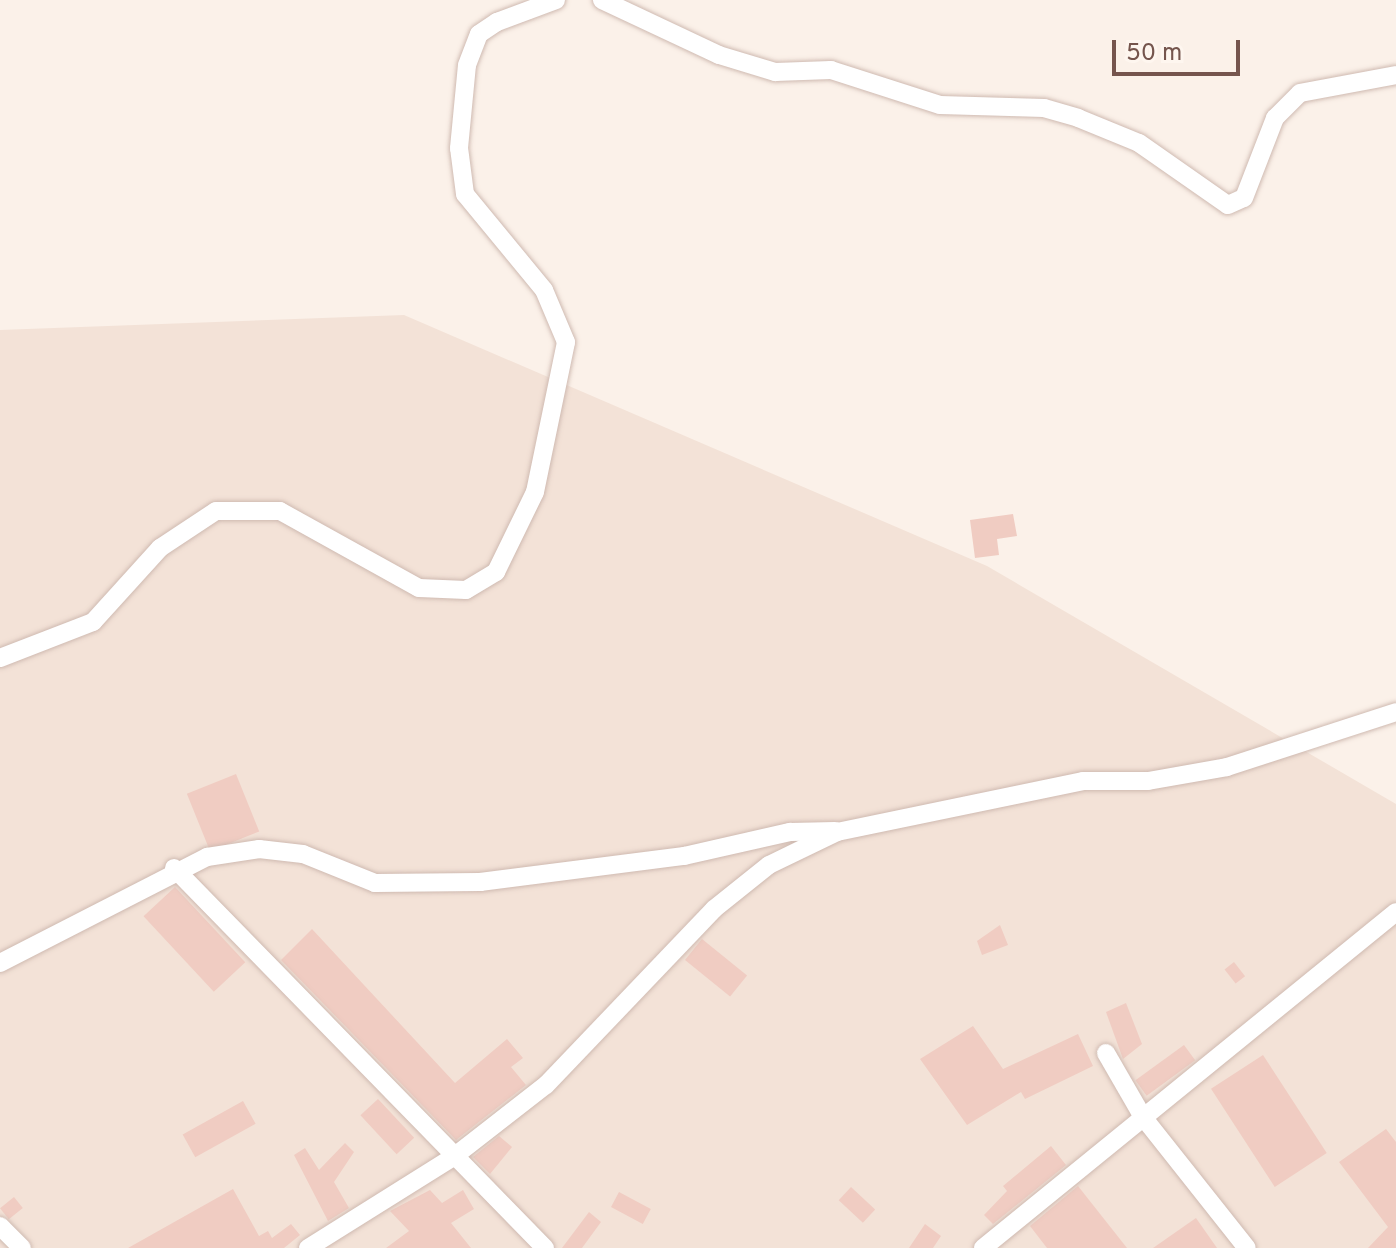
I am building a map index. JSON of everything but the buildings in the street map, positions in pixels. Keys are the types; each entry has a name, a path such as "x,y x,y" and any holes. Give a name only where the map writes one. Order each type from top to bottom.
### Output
{"street":[{"path":"0,658 110,610 160,548 216,511 280,511 419,588 466,590 496,572 535,492 566,342 544,290 465,194 459,148 467,65 479,34 556,0"},
{"path":"602,0 719,55 775,72 831,70 940,105 1044,108 1078,118 1139,143 1228,205 1244,198 1275,118 1300,93 1396,75"},
{"path":"0,963 174,868 259,849 303,854 375,883 480,882 684,856 790,832 837,832 1083,781 1148,781 1227,767 1396,712"},
{"path":"308,1248 456,1155 546,1085 714,909 769,865 837,832"},
{"path":"174,868 545,1248"},
{"path":"983,1248 1396,912"},
{"path":"1106,1053 1143,1117 1247,1248"},
{"path":"0,1226 22,1248"}],"shaded area":[{"path":"404,315 987,566 1396,804 1396,1248 0,1248 0,330"}]}
